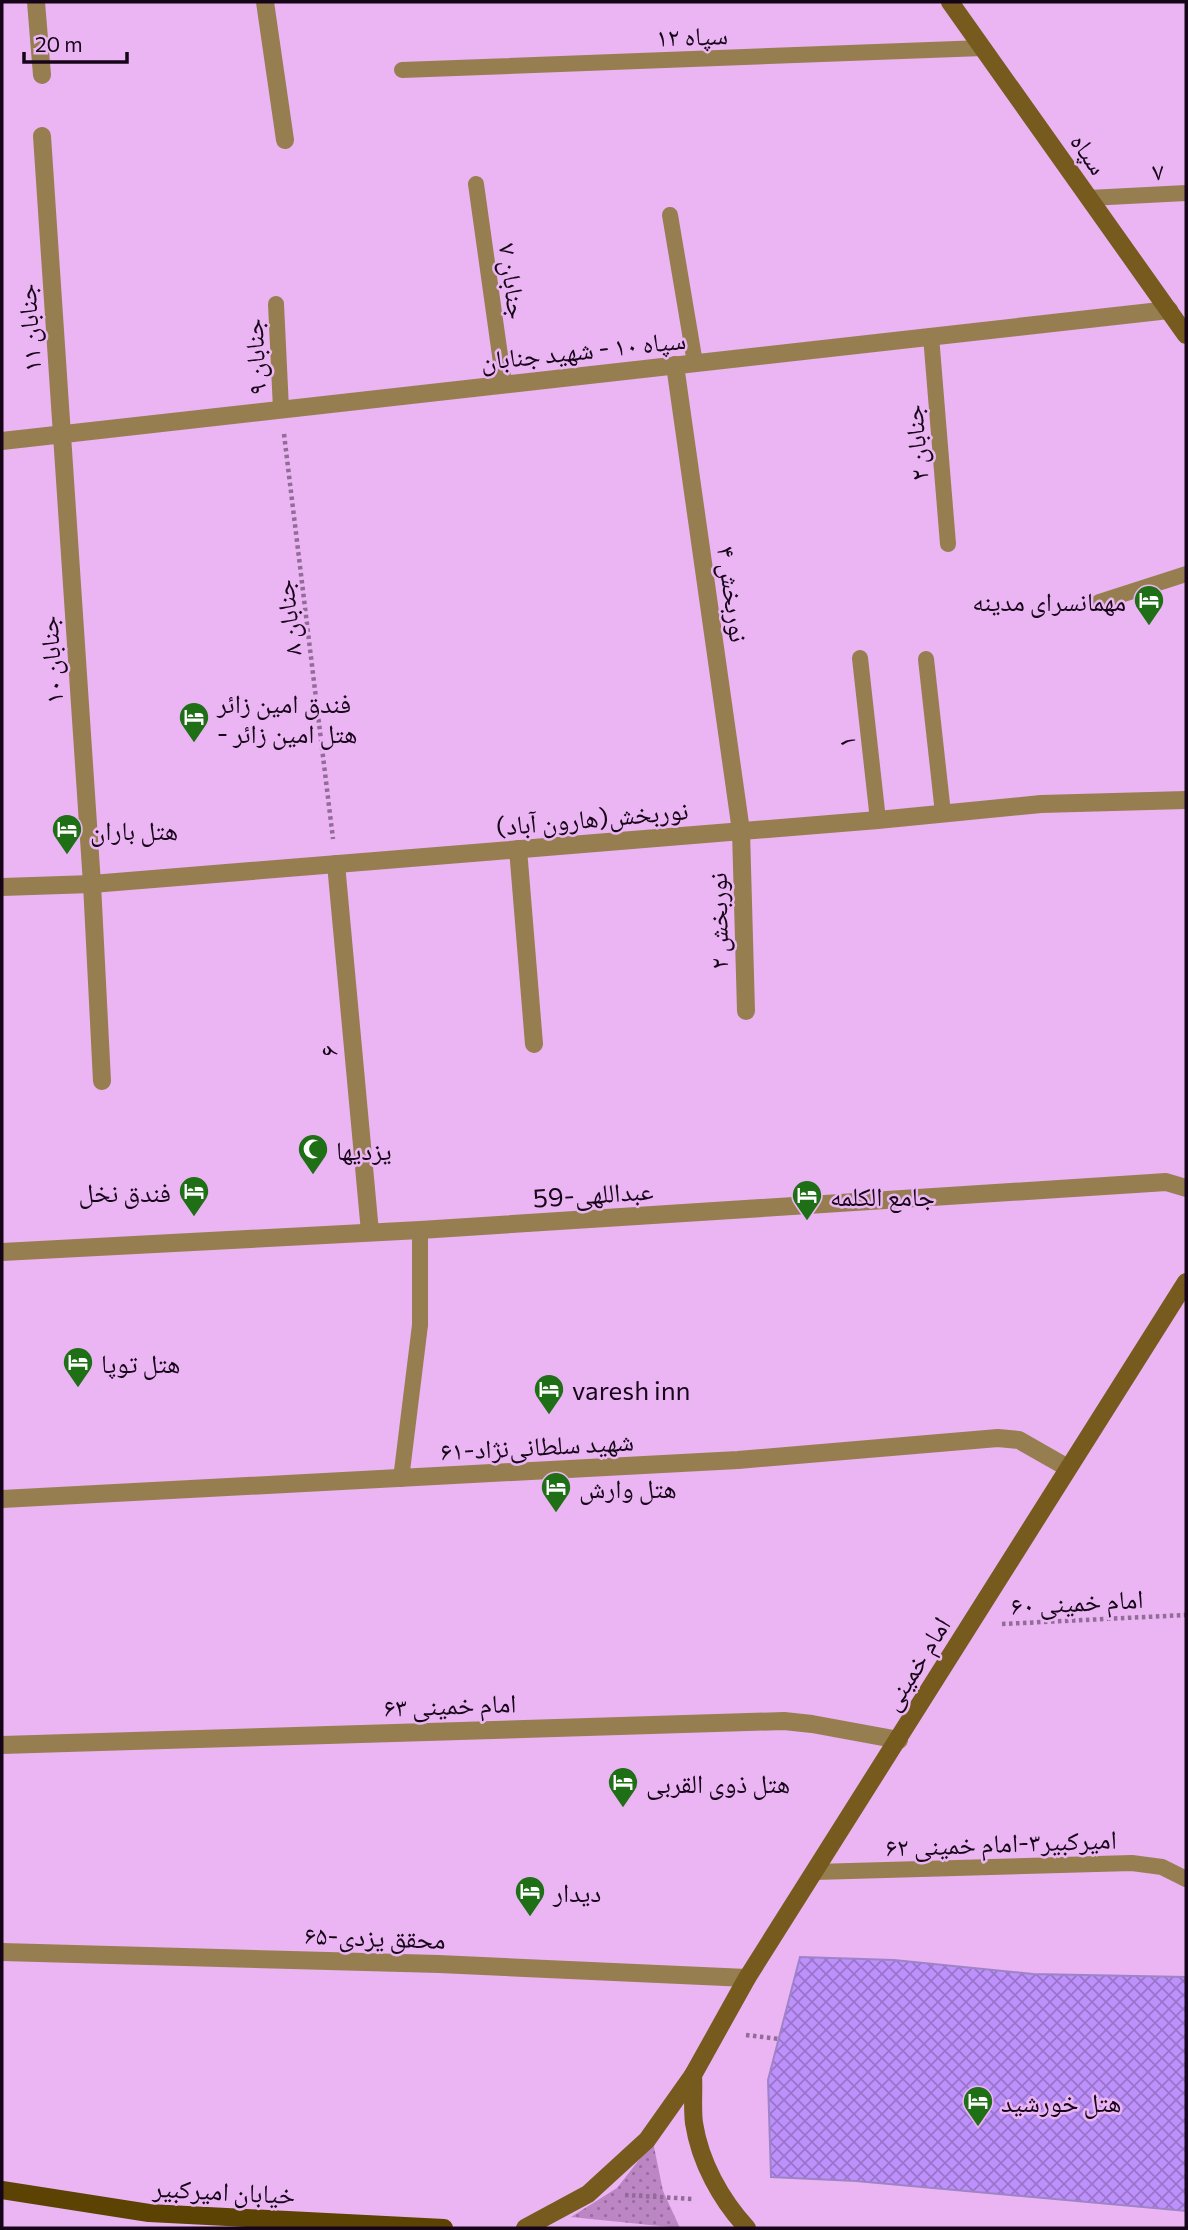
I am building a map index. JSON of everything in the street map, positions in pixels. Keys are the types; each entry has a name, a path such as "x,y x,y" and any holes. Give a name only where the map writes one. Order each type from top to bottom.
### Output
{"main road":[{"name":"سپاه","path":"950,2 1186,335"},
{"name":"امام خمینی","path":"525,2228 588,2194 647,2140 694,2075 747,1978 1186,1282"},
{"name":"امام خمینی","path":"694,2075 694,2124 708,2171 733,2213 747,2228"},
{"name":"خیابان امیرکبیر","path":"2,2190 149,2213 444,2228"}],"street":[{"path":"36,2 42,75"},
{"path":"265,2 285,140"},
{"name":"جنابان ۱۱","path":"42,136 61,433"},
{"name":"سپاه ۱۰ - شهید جنابان","path":"2,441 1169,310"},
{"name":"نوربخش ۴","path":"675,365 741,831"},
{"name":"جنابان ۱۰","path":"61,433 92,884 102,1081"},
{"name":"نوربخش(هارون آباد)","path":"2,887 92,884 878,820 1041,804 1186,800"},
{"name":"نوربخش ۲","path":"741,831 746,1011"},
{"path":"518,849 534,1044"},
{"name":"۶","path":"335,864 370,1232"},
{"name":"عبداللهی-59","path":"2,1252 419,1230 1166,1182 1186,1188"},
{"name":"شهید سلطانی‌نژاد-۶۱","path":"2,1499 738,1460 998,1438 1019,1440 1068,1468"},
{"name":"امام خمینی ۶۳","path":"2,1745 784,1721 899,1740"},
{"name":"محقق یزدی-۶۵","path":"2,1952 425,1964 747,1978"}],"lane":[{"name":"سپاه ۱۲","path":"402,70 983,48"},
{"name":"جنابان ۷","path":"476,184 504,384"},
{"name":"۷","path":"1089,198 1186,193"},
{"path":"670,215 695,363"},
{"name":"جنابان ۹","path":"276,304 281,408"},
{"name":"جنابان ۲","path":"931,337 948,544"},
{"path":"1099,602 1186,574"},
{"name":"۱","path":"860,658 878,820"},
{"path":"926,659 943,813"},
{"path":"401,1479 420,1325 419,1230"},
{"name":"امیرکبیر۳-امام خمینی ۶۲","path":"814,1872 1132,1863 1162,1867 1186,1880"}],"path":[{"name":"جنابان ۸","path":"281,408 335,864"},
{"name":"امام خمینی ۶۰","path":"969,1626 1186,1615"},
{"path":"588,2194 726,2200"}],"shaded area":[{"path":"653,2142 663,2191 680,2228 571,2217 617,2188"}],"building":[{"name":"هتل خورشید","path":"800,1957 894,1960 1033,1974 1186,1977 1186,2211 856,2181 771,2177 768,2080"}],"place":[{"name":"مهمانسرای مدینه","path":"1149,627"},
{"name":"فندق امین زائر - هتل امین زائر","path":"194,744"},
{"name":"هتل باران","path":"67,856"},
{"name":"یزدیها","path":"313,1176"},
{"name":"فندق نخل","path":"194,1218"},
{"name":"جامع الکلمه","path":"807,1222"},
{"name":"هتل توپا","path":"78,1389"},
{"name":"varesh inn","path":"549,1416"},
{"name":"هتل وارش","path":"556,1514"},
{"name":"هتل ذوی القربی","path":"623,1809"},
{"name":"ديدار","path":"530,1918"},
{"name":"هتل خورشید","path":"978,2128"}]}
